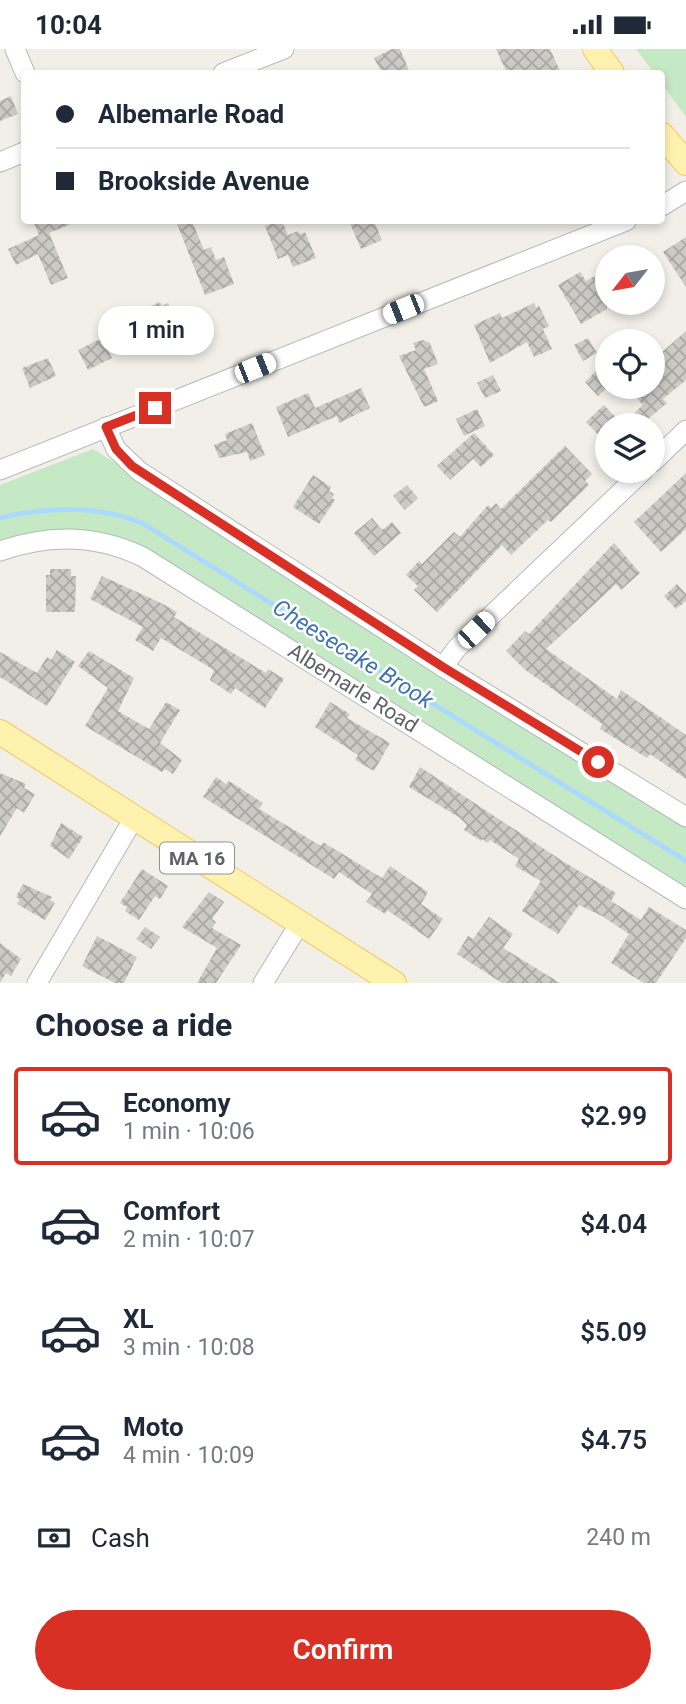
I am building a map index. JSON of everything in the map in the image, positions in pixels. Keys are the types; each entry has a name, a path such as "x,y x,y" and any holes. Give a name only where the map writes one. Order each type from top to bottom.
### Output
{"main road":[{"path":"595,49 610,70"},
{"path":"665,138 686,163"},
{"name":"MA 16","path":"0,732 394,983"}],"street":[{"path":"15,49 24,70"},
{"path":"231,70 284,49"},
{"path":"0,162 21,153"},
{"path":"665,204 686,191"},
{"path":"0,470 618,224"},
{"path":"106,427 116,449 139,471 443,667 686,817"},
{"path":"665,450 686,430"},
{"path":"443,667 457,647 630,483"},
{"name":"Albemarle Road","path":"0,551 40,540 70,538 102,542 133,552 686,899"},
{"path":"37,983 134,817"},
{"path":"263,983 300,923"}],"green space":[{"path":"636,49 686,49 686,117 665,88 665,70 652,70"},
{"path":"93,449 686,816 686,898 143,557 80,539 0,552 0,485"}],"building":[{"path":"392,49 400,49 409,70 380,70 374,58"},
{"path":"496,49 550,49 560,70 506,70"},
{"path":"11,96 18,114 0,121 0,101"},
{"path":"34,224 71,224 49,233 68,278 51,285 38,254 16,265 8,249 39,235"},
{"path":"177,224 193,224 204,250 211,247 216,260 224,257 234,284 205,295"},
{"path":"283,224 288,235 298,231 300,234 305,232 316,258 293,267 288,255 278,259 265,226"},
{"path":"350,224 375,224 382,240 361,249"},
{"path":"686,237 686,287 665,255 665,251"},
{"path":"580,272 586,281 595,276 597,315 581,324 558,285"},
{"path":"160,302 162,306 168,303 176,320 169,323 170,327 136,340 126,317"},
{"path":"534,303 536,308 539,306 549,326 543,329 552,349 534,357 527,342 490,363 474,325 500,313 502,318"},
{"path":"686,331 686,380 665,397 665,349"},
{"path":"102,338 112,358 88,370 78,350"},
{"path":"588,338 595,354 583,361 574,345"},
{"path":"423,340 430,343 438,364 424,369 438,401 424,407 399,356 416,350 413,343"},
{"path":"48,358 56,376 30,388 22,368"},
{"path":"595,372 595,393 585,382"},
{"path":"493,375 501,391 485,398 477,383"},
{"path":"361,388 370,408 339,423 337,416 288,437 276,407 308,393 315,408"},
{"path":"638,399 663,399 667,403 655,413 634,413 643,405"},
{"path":"604,405 612,413 596,413"},
{"path":"477,409 485,426 464,436 456,419"},
{"path":"595,414 595,431 586,422"},
{"path":"252,423 265,455 250,461 247,452 219,458 214,445 227,440 225,434"},
{"path":"474,433 494,455 481,467 473,459 450,480 437,466"},
{"path":"565,446 592,474 585,481 589,485 551,522 548,520 511,555 502,545 437,612 414,590 418,586 406,575 419,561 422,564 454,532 460,537 488,505 491,508 496,503 501,509"},
{"path":"686,473 686,529 661,552 634,522"},
{"path":"313,475 331,487 329,491 334,494 332,498 335,500 319,524 293,507"},
{"path":"407,485 418,498 405,510 393,496"},
{"path":"372,518 382,530 392,522 401,533 374,556 354,533"},
{"path":"614,543 640,573 621,590 616,584 546,649 617,699 621,690 686,735 686,779 650,754 647,758 600,729 602,724 524,669 506,651 525,631 529,634"},
{"path":"50,569 71,569 71,576 76,576 75,612 46,612 46,575 50,575"},
{"path":"102,576 177,612 174,617 266,673 268,669 284,679 265,708 235,688 231,694 210,680 214,670 161,638 153,651 135,640 143,627 90,599"},
{"path":"677,584 686,594 686,601 676,609 664,596"},
{"path":"57,650 75,662 47,706 0,677 0,652 37,673 47,657 51,660"},
{"path":"89,651 134,678 118,711 149,729 166,702 180,710 160,743 182,760 173,774 165,769 162,772 85,726 108,688 78,666"},
{"path":"330,702 350,714 347,718 390,743 374,771 355,760 358,755 315,727"},
{"path":"420,767 616,893 611,901 641,920 649,907 686,930 686,938 656,983 644,983 611,963 629,934 602,916 579,905 558,934 522,911 541,881 515,866 519,859 490,840 488,843 482,839 481,841 464,830 467,825 460,818 409,787"},
{"path":"0,773 26,784 24,788 35,794 24,813 17,808 0,836"},
{"path":"216,777 226,784 229,781 263,803 259,809 321,846 323,842 382,878 390,866 428,892 421,904 443,919 429,939 387,910 385,914 366,902 372,894 339,872 334,879 203,797"},
{"path":"61,823 83,837 69,859 50,846"},
{"path":"142,869 168,886 160,899 155,896 139,920 125,911 127,907 120,903"},
{"path":"23,884 52,897 50,900 55,903 45,920 17,904 20,899 16,897"},
{"path":"209,892 224,902 212,919 216,922 212,928 241,945 216,983 197,983 217,948 182,927"},
{"path":"489,917 513,934 503,948 560,983 502,983 457,954 468,936 473,939"},
{"path":"145,927 160,937 151,949 136,939"},
{"path":"97,936 137,957 124,983 115,983 82,966"},
{"path":"0,943 21,959 11,976 6,973 0,983"}],"waterway":[{"name":"Cheesecake Brook","path":"0,518 72,510 108,513 142,523 686,861"}],"route":[{"path":"155,408 106,427 116,449 132,466 443,667 598,762"}]}
